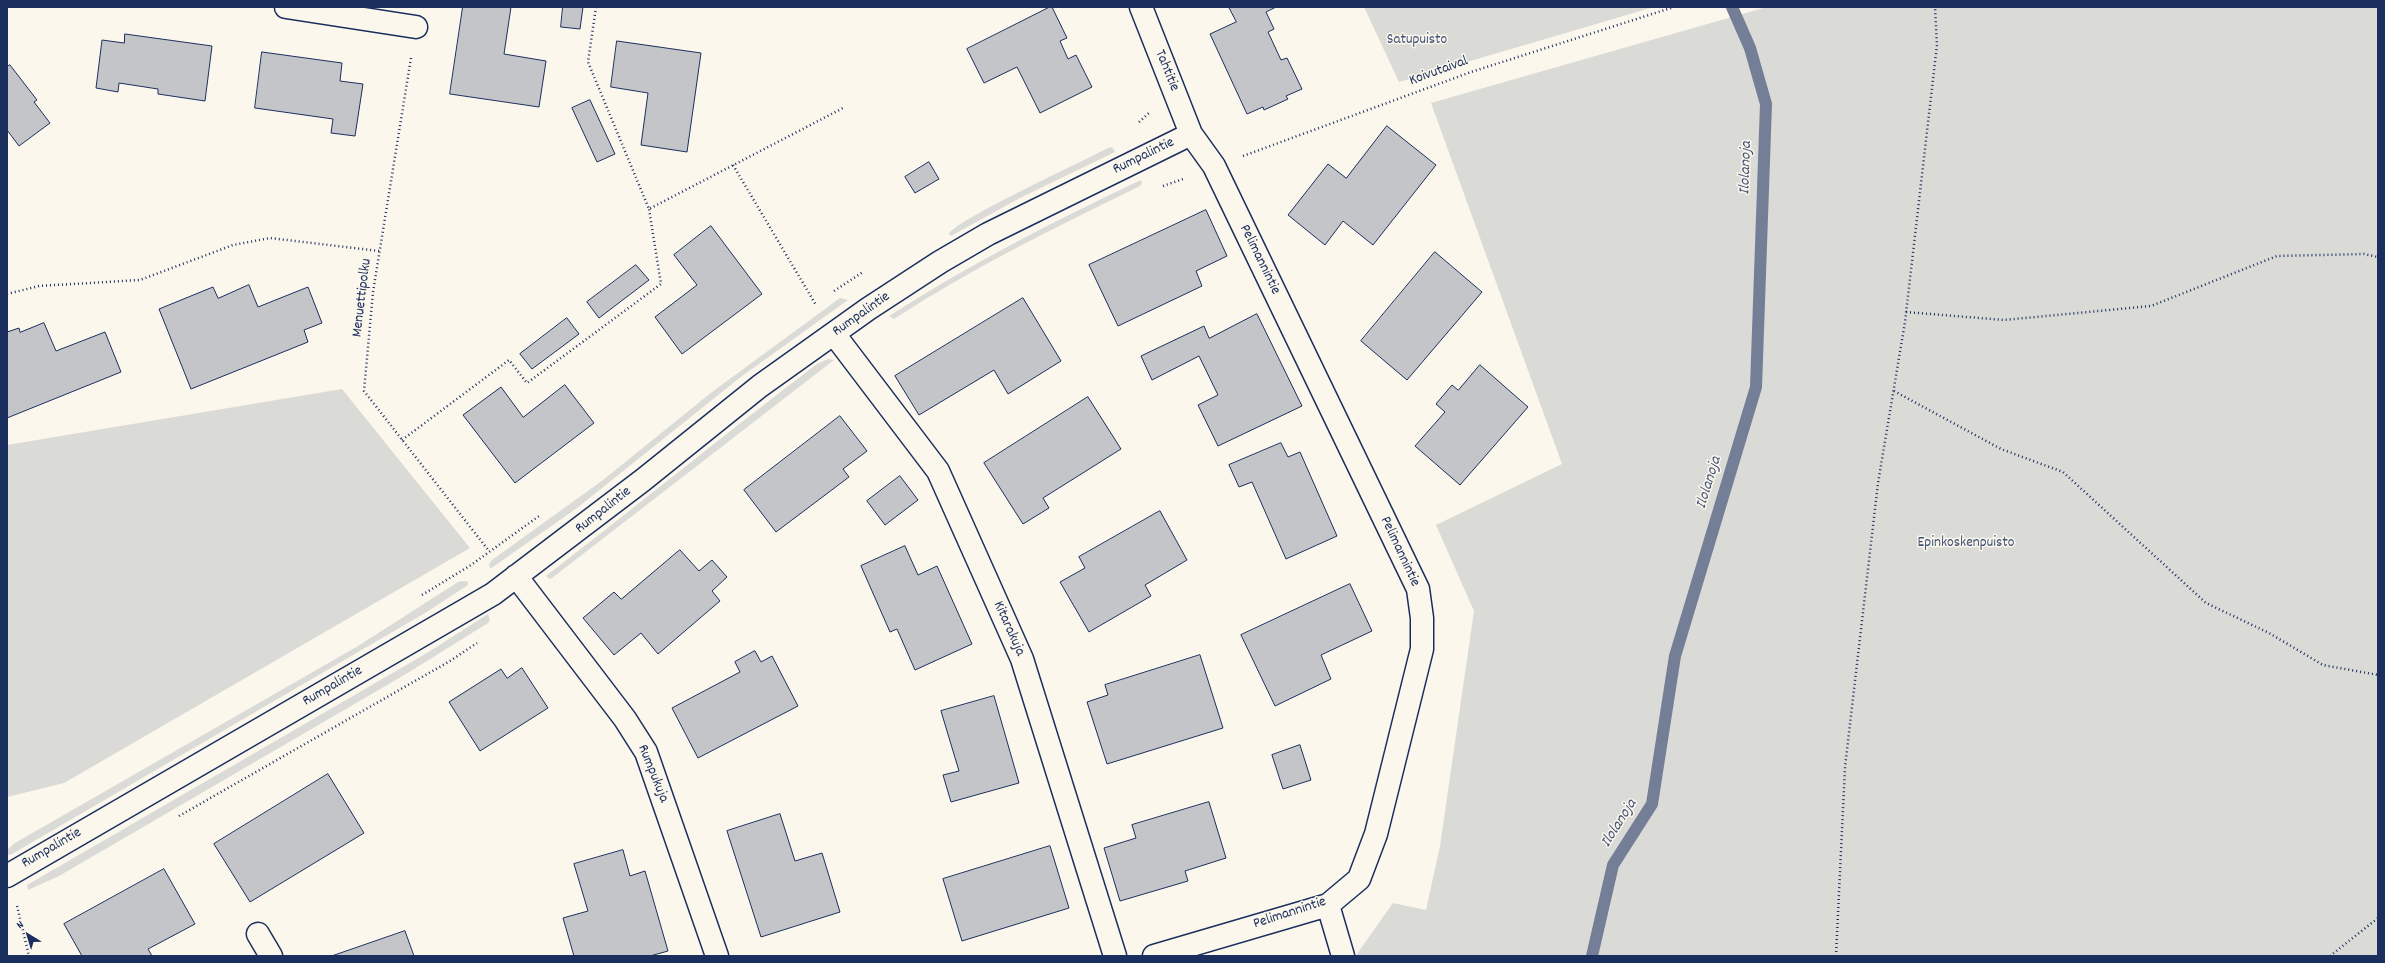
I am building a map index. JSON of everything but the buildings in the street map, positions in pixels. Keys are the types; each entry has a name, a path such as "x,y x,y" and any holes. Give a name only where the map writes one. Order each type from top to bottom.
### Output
{"street":[{"path":"286,7 416,27"},
{"name":"Tahtitie","path":"1141,7 1191,134"},
{"name":"Pelimannintie","path":"1154,956 1328,905 1359,879 1376,834 1422,649 1422,618 1418,589 1214,166 1191,134"},
{"name":"Rumpalintie","path":"7,876 486,598 638,485 755,391 868,309 988,234 1191,134"},
{"name":"Kitarakuja","path":"834,334 938,471 1022,659 1115,956"},
{"name":"Rumpukuja","path":"516,576 625,719 646,752 717,956"},
{"path":"1328,905 1343,956"},
{"path":"258,934 271,956"}],"path":[{"path":"402,440 509,360 527,383 661,284 649,209 588,62 596,7"},
{"name":"Koivutaival","path":"1214,166 1471,72 1674,7"},
{"path":"1836,956 1845,767 1878,483 1906,312 1937,45 1935,7"},
{"name":"Menuettipolku","path":"416,27 373,292 364,391 489,551"},
{"path":"649,209 843,108"},
{"path":"1134,126 1152,111"},
{"path":"733,165 816,305"},
{"path":"7,294 39,286 140,280 233,245 270,238 379,251"},
{"path":"1906,312 2004,320 2150,306 2277,256 2364,254 2378,257"},
{"path":"833,292 870,267"},
{"path":"810,310 821,300"},
{"path":"1894,391 2001,449 2063,472 2206,603 2269,633 2323,665 2378,675"},
{"path":"419,597 471,565 540,515"},
{"path":"15,901 18,908 28,956"},
{"path":"2330,956 2378,918"}],"green space":[{"name":"Satupuisto","path":"1364,7 1654,7 1399,82"},
{"name":"Epinkoskenpuisto","path":"1767,7 2378,7 2378,956 1358,956 1357,954 1393,903 1426,910 1440,846 1474,611 1436,525 1562,464 1431,103"},
{"path":"1110,147 1113,148 1115,152 1020,198 951,236 949,234 974,216 997,203"},
{"path":"1141,180 1142,183 1140,186 984,265 894,319 889,316 981,261 1076,211"},
{"path":"840,298 848,300 742,376 577,508 490,569 489,564 492,560 603,480 712,392"},
{"path":"828,359 834,360 552,578 550,579 546,576 783,390 817,364"},
{"path":"342,389 470,548 64,783 7,797 7,445"},
{"path":"458,582 468,582 468,585 425,613 12,854 7,855 7,850 15,843 358,646"},
{"path":"488,614 490,620 488,623 406,674 59,876 28,890 27,885 427,653"}],"waterway":[{"name":"Ilolanoja","path":"1592,956 1613,865 1652,804 1675,656 1756,387 1766,104 1750,48 1732,7"}]}
